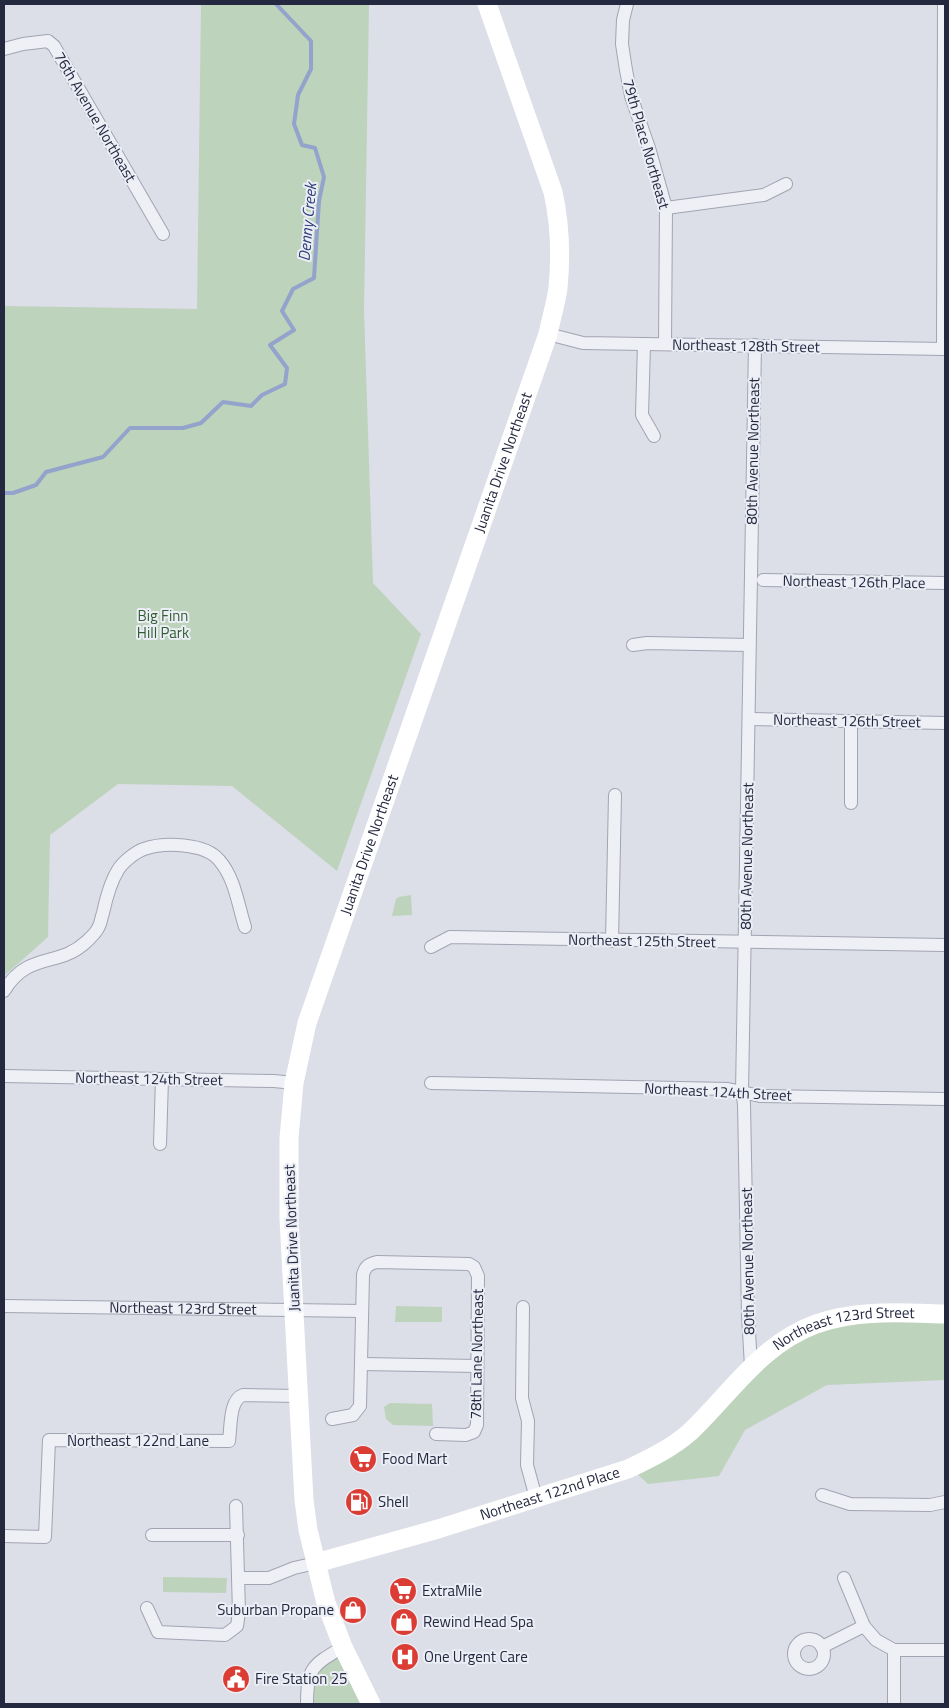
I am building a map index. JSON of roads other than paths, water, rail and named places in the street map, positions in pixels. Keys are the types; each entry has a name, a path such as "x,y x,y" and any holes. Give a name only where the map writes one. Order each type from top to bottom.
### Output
{"main road":[{"name":"Juanita Drive Northeast","path":"371,1704 343,1647 326,1603 308,1530 304,1500 289,1219 290,1138 294,1084 308,1023 336,938 548,334 558,289 560,246 558,217 553,192 487,4"},
{"name":"Northeast 123rd Street","path":"752,1367 772,1348 790,1336 816,1324 868,1313 945,1314"},
{"name":"Northeast 122nd Place","path":"316,1563 420,1534 628,1469 667,1448 689,1433 752,1367"}],"street":[{"name":"79th Place Northeast","path":"627,4 622,44 626,70 631,96 649,148 666,208 665,344"},
{"path":"944,4 944,349"},
{"name":"76th Avenue Northeast","path":"4,49 23,44 48,42 54,46 163,234"},
{"path":"666,208 764,194 786,184"},
{"name":"Northeast 128th Street","path":"548,334 583,343 944,349"},
{"path":"644,344 642,415 654,436"},
{"name":"80th Avenue Northeast","path":"752,1367 748,1314 744,1104 742,1092 755,345"},
{"name":"Northeast 126th Place","path":"763,580 945,584"},
{"path":"633,645 647,643 749,645"},
{"name":"Northeast 126th Street","path":"748,720 945,723"},
{"path":"851,722 851,803"},
{"path":"612,941 615,795"},
{"path":"4,991 18,972 31,964 70,953 85,943 99,928 108,895 118,870 142,849 158,846 188,846 204,850 218,859 229,874 245,927"},
{"name":"Northeast 125th Street","path":"431,947 450,938 945,945"},
{"name":"Northeast 124th Street","path":"4,1076 274,1081 294,1084"},
{"path":"160,1144 162,1079"},
{"name":"Northeast 124th Street","path":"431,1083 728,1090 760,1096 945,1099"},
{"name":"78th Lane Northeast","path":"362,1311 363,1275 370,1264 377,1262 469,1264 476,1269 478,1276 476,1425 474,1432 466,1435 436,1434"},
{"name":"Northeast 123rd Street","path":"4,1306 362,1311"},
{"path":"523,1307 522,1398 528,1421 528,1465 536,1498"},
{"path":"332,1419 353,1415 360,1406 362,1311"},
{"path":"362,1364 477,1366"},
{"name":"Northeast 122nd Lane","path":"4,1536 46,1537 49,1440 229,1441 234,1403 238,1397 242,1395 298,1396"},
{"path":"822,1495 850,1504 930,1505 945,1502"},
{"path":"146,1608 158,1632 225,1635 237,1626 240,1612 236,1506"},
{"path":"152,1535 238,1535"},
{"path":"239,1578 269,1578 294,1568 316,1563"},
{"path":"844,1578 864,1626 876,1640 894,1650 945,1650"},
{"path":"822,1647 864,1626"},
{"path":"307,1704 310,1673 319,1662 343,1647"},
{"path":"894,1650 894,1704"}],"waterway":[{"name":"Denny Creek","path":"4,493 13,493 36,485 46,472 103,457 130,428 183,428 201,423 223,402 251,406 262,395 285,384 287,368 270,345 294,330 282,311 293,289 314,278 319,201 324,177 315,148 302,145 294,124 298,95 311,69 311,41 276,4"}],"place":[{"name":"Food Mart","path":"363,1459"},
{"name":"Shell","path":"359,1502"},
{"name":"ExtraMile","path":"403,1591"},
{"name":"Suburban Propane","path":"353,1610"},
{"name":"Rewind Head Spa","path":"404,1622"},
{"name":"One Urgent Care","path":"405,1657"},
{"name":"Fire Station 25","path":"236,1679"}],"park label":[{"name":"Big Finn Hill Park","path":"163,624"}]}
